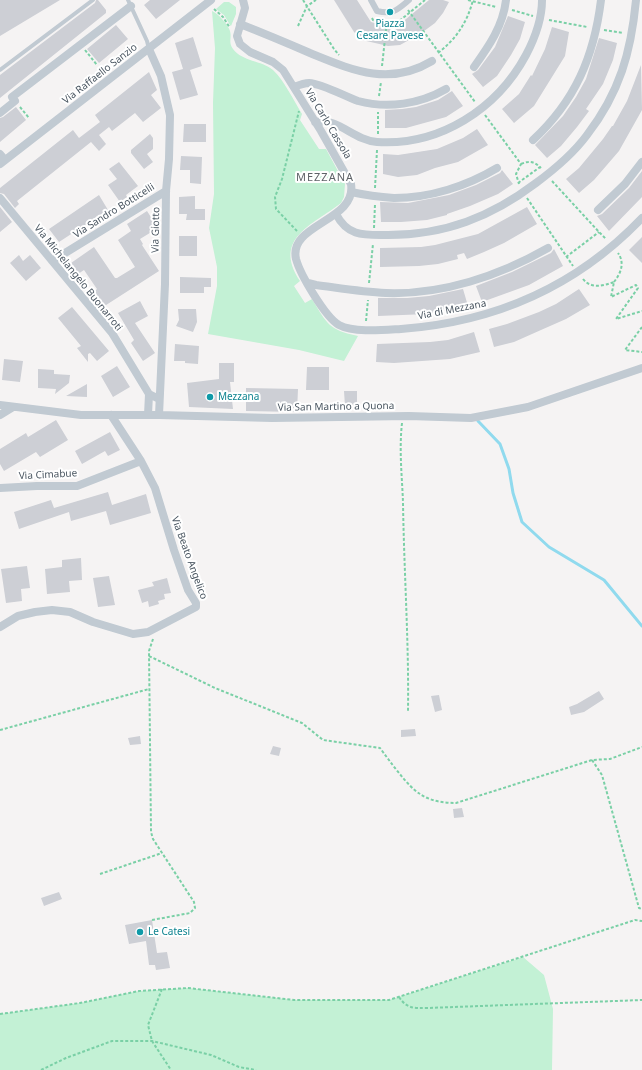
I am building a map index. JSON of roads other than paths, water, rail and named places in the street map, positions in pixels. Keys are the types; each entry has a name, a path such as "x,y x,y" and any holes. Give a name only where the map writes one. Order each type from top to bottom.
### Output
{"street":[{"name":"Via Raffaello Sanzio","path":"2,159 149,49 211,0"},
{"name":"Via Carlo Cassola","path":"243,0 245,8 237,36 241,46 250,52 277,64 286,74 350,181 351,192"},
{"path":"371,0 377,11 388,13 394,12 409,0"},
{"path":"474,67 495,36 502,22 506,0"},
{"path":"315,122 322,120 329,121 359,138 378,142 404,141 431,135 454,126 481,109 502,90 518,69 534,38 540,18 542,0"},
{"path":"533,140 552,121 576,87 589,56 597,29 601,0"},
{"path":"336,214 340,222 350,231 360,234 413,234 449,228 490,212 547,175 566,159 578,146 600,117 619,80 628,54 632,36 636,0"},
{"path":"0,113 15,101 12,97 80,44 129,3"},
{"path":"240,24 346,67 381,75 408,72 433,58"},
{"name":"Via Giotto","path":"149,49 161,76 170,115 169,159 166,191 165,284 158,414"},
{"path":"294,87 302,84 312,84 356,100 379,104 413,102 428,98 446,88"},
{"path":"598,210 625,184 642,162"},
{"path":"497,168 471,181 440,192 393,198 351,192 345,205 336,214 309,232 298,247 296,258 308,283 368,292 409,292 479,279 514,265 548,248"},
{"name":"Via Sandro Botticelli","path":"52,261 166,191"},
{"name":"Via Michelangelo Buonarroti","path":"0,198 112,333 149,394 159,402"},
{"name":"Via di Mezzana","path":"308,283 324,309 338,324 346,328 361,330 394,330 447,324 496,312 533,297 578,272 613,246 642,218"},
{"name":"Via San Martino a Quona","path":"0,405 81,415 158,414 272,418 402,416 471,418 528,407 642,368"},
{"path":"148,415 149,394"},
{"path":"0,416 13,407"},
{"name":"Via Beato Angelico","path":"0,626 18,616 52,610 70,612 93,622 133,634 148,632 196,607 176,557 155,488 141,461 111,415"},
{"name":"Via Cimabue","path":"0,488 77,486 141,461"}],"lane":[{"path":"0,70 93,0"},
{"path":"129,3 147,41 149,49"}],"waterway":[{"path":"478,421 500,444 509,469 513,493 522,522 549,547 604,580 642,626"}],"place":[{"name":"Piazza Cesare Pavese","path":"390,12"},
{"name":"Mezzana","path":"210,397"},
{"name":"Le Catesi","path":"140,932"}],"district":[{"name":"MEZZANA","path":"325,178"}]}
